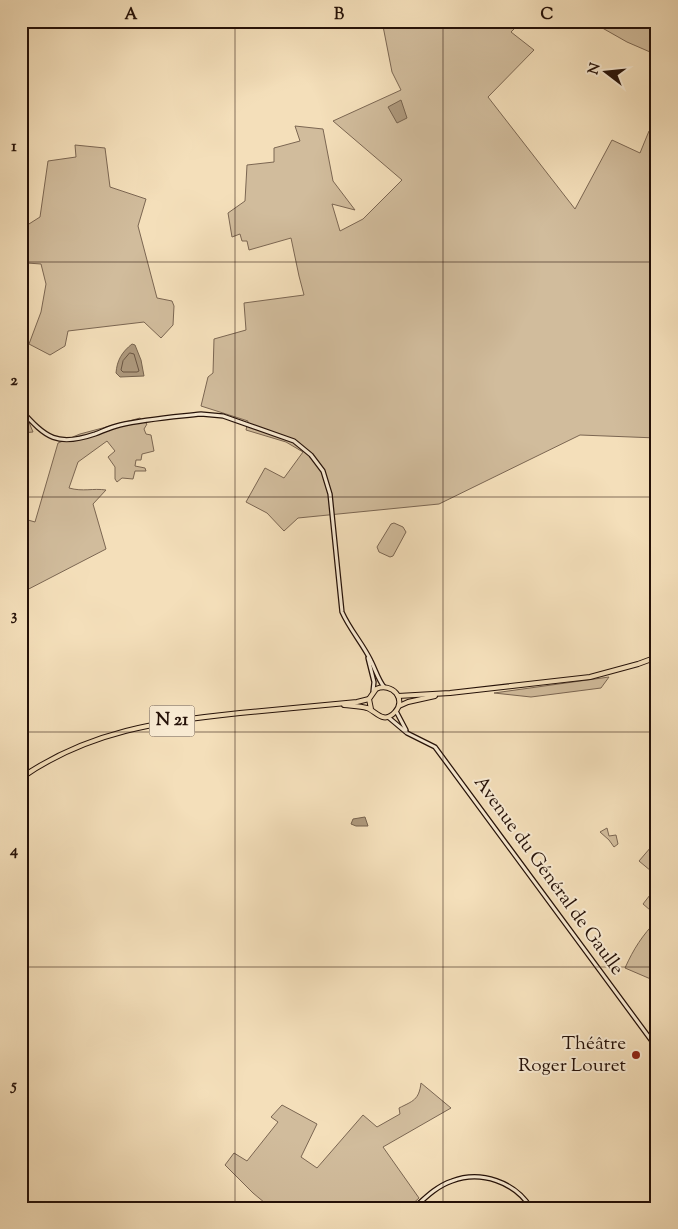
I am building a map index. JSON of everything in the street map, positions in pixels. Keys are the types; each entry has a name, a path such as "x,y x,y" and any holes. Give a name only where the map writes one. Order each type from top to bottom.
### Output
{"main road":[{"path":"21,410 39,430 66,441 79,439 119,425 201,414 223,416 294,441 311,455 323,470 330,494 342,612 347,625 371,661 376,676 384,686 393,689 398,696 399,706"},
{"path":"365,651 374,682 373,691 369,699 370,709 378,716 387,717 396,711 399,706 408,702 450,693"},
{"path":"398,696 450,693 590,677 657,657"},
{"path":"373,691 384,686"},
{"name":"N 21","path":"21,778 71,750 138,726 196,717 369,699"},
{"name":"N 21","path":"334,704 370,709"},
{"path":"396,711 407,733"},
{"name":"Avenue du Général de Gaulle","path":"387,717 407,733 435,747 446,760 657,1048"},
{"path":"414,1208 440,1186 474,1176 496,1180 507,1185 517,1192 531,1208"}],"shaded area":[{"path":"382,21 522,21 511,32 534,50 488,97 575,209 612,140 640,153 649,131 657,134 657,438 580,435 439,504 298,518 284,531 267,513 246,502 265,468 284,478 303,452 286,442 246,430 248,421 201,406 208,377 213,373 214,339 246,330 244,303 304,295 291,238 249,250 247,241 242,241 240,234 232,237 228,213 245,201 247,165 274,162 274,148 300,141 295,126 323,129 333,181 355,210 332,204 340,231 363,219 402,180 333,121 401,90 392,72"},
{"path":"590,21 657,21 657,55 627,42"},
{"path":"75,145 105,148 110,187 146,199 138,226 157,298 172,301 174,306 173,325 161,338 144,322 68,331 65,346 50,355 29,344 41,312 46,284 41,264 27,263 21,253 21,229 40,217 48,161 76,157"},
{"path":"21,403 33,432 21,433"},
{"path":"140,418 147,424 144,429 146,434 151,435 154,451 142,454 141,460 136,460 135,466 145,468 146,471 135,471 133,479 122,478 117,482 115,479 115,467 108,457 115,451 107,441 78,462 69,488 106,490 93,504 106,549 21,593 21,518 35,522 58,443 80,434"},
{"path":"394,523 403,527 406,532 393,556 390,557 379,552 377,547 391,524"},
{"path":"609,677 601,688 531,697 494,693"},
{"path":"607,828 609,836 616,835 618,844 614,847 600,832"},
{"path":"657,840 657,876 639,861"},
{"path":"657,886 657,916 643,904"},
{"path":"657,920 657,984 653,980 625,968 639,942"},
{"path":"421,1083 451,1108 383,1147 419,1198 408,1208 271,1208 225,1165 234,1153 247,1161 278,1122 271,1117 282,1105 317,1124 301,1157 317,1168 363,1115 377,1127 400,1114 399,1108 417,1097"}],"water":[{"path":"401,100 407,118 397,123 388,107"},
{"path":"132,344 135,345 141,360 144,376 120,377 116,373 119,360 125,350"},
{"path":"365,817 368,826 351,824 353,819"}],"place":[{"name":"Théâtre Roger Louret","path":"636,1055"}]}
